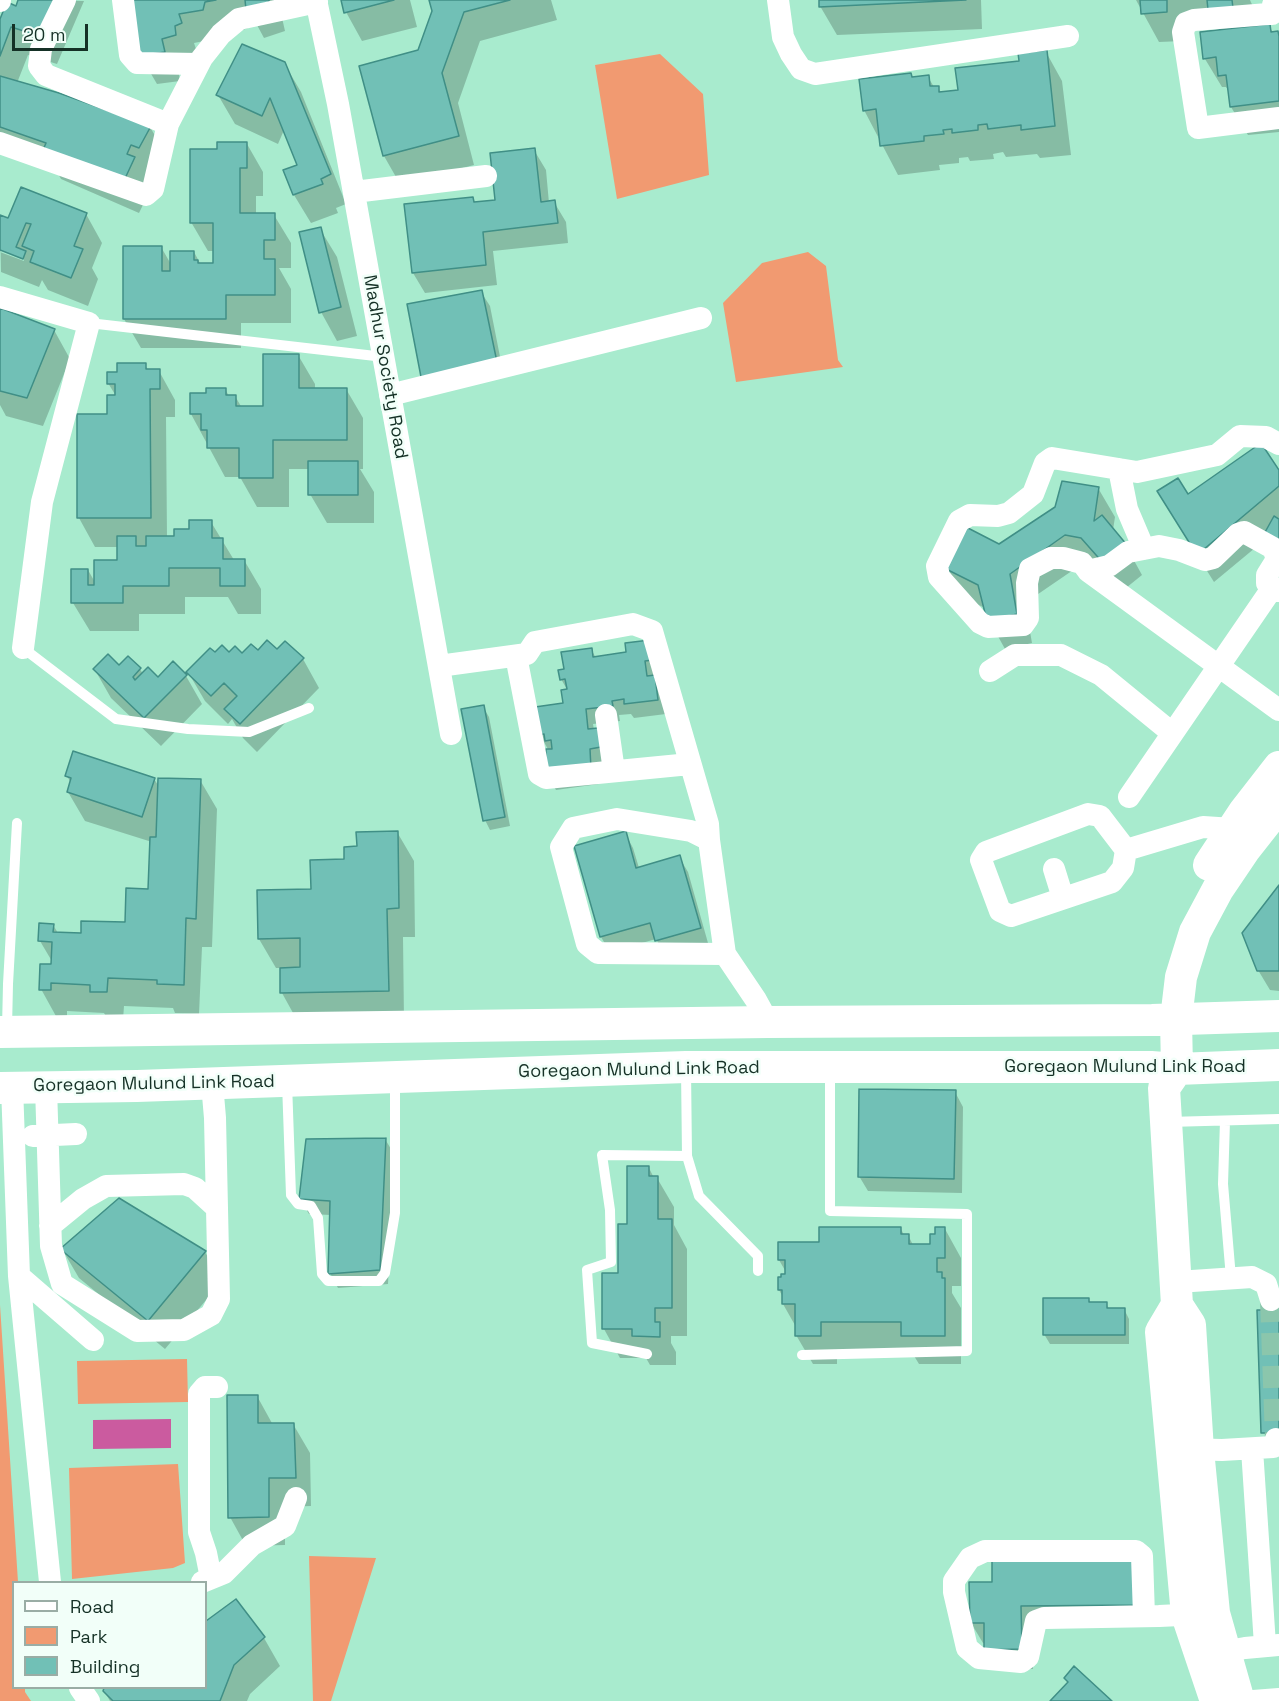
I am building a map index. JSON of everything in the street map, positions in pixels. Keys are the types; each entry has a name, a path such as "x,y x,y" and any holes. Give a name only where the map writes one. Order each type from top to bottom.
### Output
{"main road":[{"path":"1244,833 1279,767"},
{"path":"1239,1701 1213,1653 1201,1614 1184,1449 1161,1332 1177,1293 1165,1122 1164,1020 1174,939 1203,875 1244,833 1279,806"},
{"path":"3,1032 768,1022 1164,1020 1279,1016"},
{"path":"440,1076 441,1026"},
{"name":"Goregaon Mulund Link Road","path":"22,1087 287,1081 686,1067 830,1067 1164,1075 1279,1065"},
{"path":"1213,1653 1216,1701"}],"street":[{"path":"65,0 41,49 39,66 46,75 168,124"},
{"path":"123,0 130,55 137,63 198,64"},
{"path":"778,0 783,38 801,69 815,74 1068,36"},
{"path":"0,143 146,195 153,189 168,124 198,64 221,34 239,19 316,1"},
{"name":"Madhur Society Road","path":"316,1 354,192 451,734"},
{"path":"1273,3 1272,14 1194,20 1186,23 1183,32 1198,128 1279,118"},
{"path":"354,192 486,176"},
{"path":"0,297 89,323 42,502 23,648"},
{"path":"390,395 701,318"},
{"path":"1279,444 1266,437 1240,436 1217,454 1137,472 1052,458 1045,464 1033,494 1009,513 998,516 970,514 959,521 937,566 939,577 980,623 987,627 1023,625 1028,618 1027,583 1030,569 1051,558 1063,558 1082,564 1088,571 1279,710"},
{"path":"1119,469 1127,509 1144,549"},
{"path":"1088,571 1109,566 1128,552 1159,546 1179,550 1205,560 1213,558 1238,534 1244,532 1276,548 1278,559 1267,574 1267,584 1276,589 1219,665 1129,797"},
{"path":"439,666 527,654 535,642 633,624 652,631 708,824 725,954 768,1022"},
{"path":"990,671 1015,655 1061,655 1101,675 1172,733"},
{"path":"516,656 539,774 546,778 690,764"},
{"path":"606,715 614,771"},
{"path":"1088,814 1100,816 1126,849 1123,868 1113,882 1011,916 1000,911 981,860 986,852 1088,814"},
{"path":"709,840 692,831 617,819 573,828 561,847 587,944 598,953 725,954"},
{"path":"1126,849 1203,827 1244,833"},
{"path":"1054,869 1063,898"},
{"path":"22,1087 44,1218 62,1284 137,1331 184,1330 211,1315 219,1299 215,1118 212,1083"},
{"path":"22,1087 32,1136 18,1276 50,1581"},
{"path":"32,1136 76,1134"},
{"path":"44,1218 106,1186 183,1184 195,1188 217,1208"},
{"path":"18,1276 93,1340"},
{"path":"1177,1293 1231,1278 1252,1277 1266,1284 1271,1300"},
{"path":"217,1387 205,1387 199,1394 199,1532 206,1553 206,1580 224,1573 252,1545 285,1526 296,1498"},
{"path":"1184,1449 1273,1447 1276,1439"},
{"path":"1213,1653 1272,1645 1252,1449"},
{"path":"1144,1616 1142,1556 1136,1551 985,1551 970,1558 954,1581 954,1592 967,1648 979,1658 1021,1662 1028,1657 1036,1621 1044,1618 1144,1616 1201,1614"},
{"path":"1253,1701 1279,1699"}],"lane":[{"path":"89,323 384,357"},
{"path":"23,648 116,719 188,729 249,732 309,708"},
{"path":"3,1032 17,823"},
{"path":"686,1067 687,1156 699,1196 758,1256 758,1271"},
{"path":"802,1355 967,1351 967,1214 830,1211 830,1067"},
{"path":"287,1081 291,1195 298,1204 310,1206 318,1218 322,1274 328,1281 379,1281 384,1273 395,1213 395,1077"},
{"path":"1165,1122 1279,1119"},
{"path":"1224,1121 1223,1184 1231,1278"},
{"path":"647,1354 592,1343 587,1270 611,1262 610,1210 602,1155 687,1156"}],"green space":[{"path":"660,54 703,94 709,175 617,199 595,65"},
{"path":"808,252 826,266 838,360 843,367 736,382 723,303 762,263"},
{"path":"0,1305 18,1581 12,1581 12,1689 25,1689 31,1701 0,1701"},
{"path":"187,1359 188,1402 78,1404 77,1361"},
{"path":"178,1464 185,1563 173,1568 72,1579 69,1468"},
{"path":"309,1556 376,1558 331,1701 313,1701"}],"shaded area":[{"path":"171,1419 171,1448 93,1449 93,1420"}],"building":[{"path":"18,0 56,0 40,36 11,27 0,56 0,19 7,2 16,6"},
{"path":"130,0 216,0 205,2 203,10 179,14 182,23 175,26 176,35 162,39 165,52 139,56"},
{"path":"245,0 269,0 269,2 246,10"},
{"path":"341,0 394,0 344,13"},
{"path":"429,0 510,0 464,12 442,73 459,136 383,156 359,66 418,50 432,11"},
{"path":"819,0 966,0 819,7"},
{"path":"1140,0 1167,0 1167,12 1141,14"},
{"path":"1207,0 1232,0 1233,8 1208,10"},
{"path":"1270,24 1271,32 1278,31 1279,36 1279,101 1230,107 1226,75 1218,76 1216,57 1203,59 1200,32"},
{"path":"242,44 285,62 331,174 321,179 323,184 293,195 283,170 297,165 270,98 262,116 216,95"},
{"path":"1047,50 1055,126 1021,130 1021,125 988,129 987,124 978,125 978,130 952,133 952,129 943,130 944,134 924,136 924,141 880,146 876,109 863,111 859,79 911,73 912,77 929,75 930,86 939,86 939,92 958,90 955,68 1019,61 1018,53"},
{"path":"0,76 59,93 151,126 139,148 131,145 127,154 135,157 122,185 43,150 46,143 0,127"},
{"path":"217,142 247,142 247,168 240,168 240,213 275,213 275,240 264,240 264,259 275,259 275,295 226,295 226,319 123,319 123,246 162,246 162,271 170,271 170,251 194,251 194,260 198,260 198,263 213,263 213,223 190,223 190,149 217,149"},
{"path":"535,148 541,202 555,200 558,223 483,232 486,265 412,273 404,204 473,197 474,202 495,200 490,153"},
{"path":"21,187 87,213 74,246 83,249 71,278 30,262 34,251 22,246 31,224 26,223 16,247 26,251 23,259 0,250 0,215 8,218"},
{"path":"321,227 341,307 319,313 299,232"},
{"path":"482,290 497,362 421,377 407,304"},
{"path":"0,308 55,329 27,398 0,391"},
{"path":"263,354 299,354 299,388 347,388 347,440 273,440 273,478 239,478 239,448 207,448 207,430 201,430 201,414 190,414 190,393 206,393 206,388 226,388 226,395 236,395 236,406 263,406"},
{"path":"117,363 146,363 146,369 160,369 160,389 150,389 151,518 77,518 77,414 107,414 107,395 115,395 115,384 107,384 107,372 117,372"},
{"path":"1261,443 1279,470 1279,486 1197,555 1157,491 1178,478 1188,494"},
{"path":"308,461 358,461 358,495 308,495"},
{"path":"1062,481 1099,487 1094,521 1102,515 1127,545 1104,564 1081,538 1065,535 1010,574 1017,614 987,621 978,585 946,569 966,527 999,544 1055,507"},
{"path":"1274,516 1279,519 1279,543 1264,534"},
{"path":"189,520 212,520 212,538 223,538 223,559 245,559 245,586 220,586 220,568 169,568 169,586 123,586 123,603 71,603 71,569 88,569 88,585 94,585 94,560 117,560 117,536 136,536 136,546 146,546 146,536 174,536 174,529 189,529"},
{"path":"267,640 277,649 285,641 304,658 240,724 224,709 237,696 224,683 211,696 186,672 210,648 215,652 222,645 229,652 235,646 242,653 251,644 258,650"},
{"path":"650,640 653,660 645,661 647,676 655,675 658,700 624,704 624,699 612,701 613,706 586,709 588,729 598,728 601,747 590,749 591,769 545,775 546,749 552,749 551,740 545,741 544,734 538,735 535,707 563,703 561,690 567,689 565,679 560,680 558,670 564,669 561,652 592,648 593,657 626,652 625,643"},
{"path":"108,654 119,665 128,656 141,668 133,677 135,680 148,667 158,677 173,661 187,675 144,718 93,669"},
{"path":"484,705 505,817 483,821 461,709"},
{"path":"73,751 155,778 142,817 67,792 71,778 65,776"},
{"path":"158,778 201,779 196,919 186,918 184,985 157,984 157,980 108,978 107,992 90,992 90,985 51,983 51,990 39,990 40,964 51,964 52,942 38,941 39,923 54,924 53,932 81,933 81,921 125,922 126,888 148,889 150,837 156,837"},
{"path":"398,831 399,908 387,909 389,991 280,993 280,968 300,967 300,938 258,939 257,890 311,889 310,860 344,859 344,847 357,846 356,832"},
{"path":"626,831 636,868 680,855 701,928 655,941 650,923 600,937 574,846"},
{"path":"1279,885 1279,971 1257,971 1242,933"},
{"path":"859,1089 956,1090 954,1179 858,1177"},
{"path":"386,1138 380,1270 328,1274 330,1201 299,1199 306,1139"},
{"path":"627,1166 649,1166 649,1176 658,1176 658,1219 672,1219 672,1308 655,1308 655,1322 660,1322 660,1337 632,1336 632,1329 602,1329 602,1273 618,1273 618,1224 627,1224"},
{"path":"119,1198 206,1251 148,1321 60,1249"},
{"path":"819,1227 901,1227 901,1234 909,1234 909,1244 930,1244 930,1234 935,1234 935,1227 945,1227 945,1258 937,1258 937,1272 942,1272 942,1278 945,1278 945,1336 901,1336 901,1322 821,1322 821,1336 795,1336 795,1304 782,1304 782,1290 778,1290 778,1277 785,1274 785,1260 778,1260 778,1242 819,1242"},
{"path":"1043,1298 1089,1298 1089,1302 1107,1302 1107,1308 1125,1308 1125,1335 1043,1335"},
{"path":"1257,1310 1279,1310 1279,1433 1261,1433"},
{"path":"227,1395 258,1395 258,1423 294,1423 296,1478 269,1478 269,1517 228,1518"},
{"path":"1138,1558 1139,1605 1021,1606 1022,1649 984,1650 984,1623 970,1623 969,1582 992,1582 992,1559"},
{"path":"236,1599 265,1637 234,1665 220,1701 113,1701 103,1691 104,1689 207,1689 207,1620"},
{"path":"1074,1666 1112,1701 1050,1701 1068,1682 1064,1678"}],"tunnel":[{"path":"1271,1300 1276,1439"}]}
